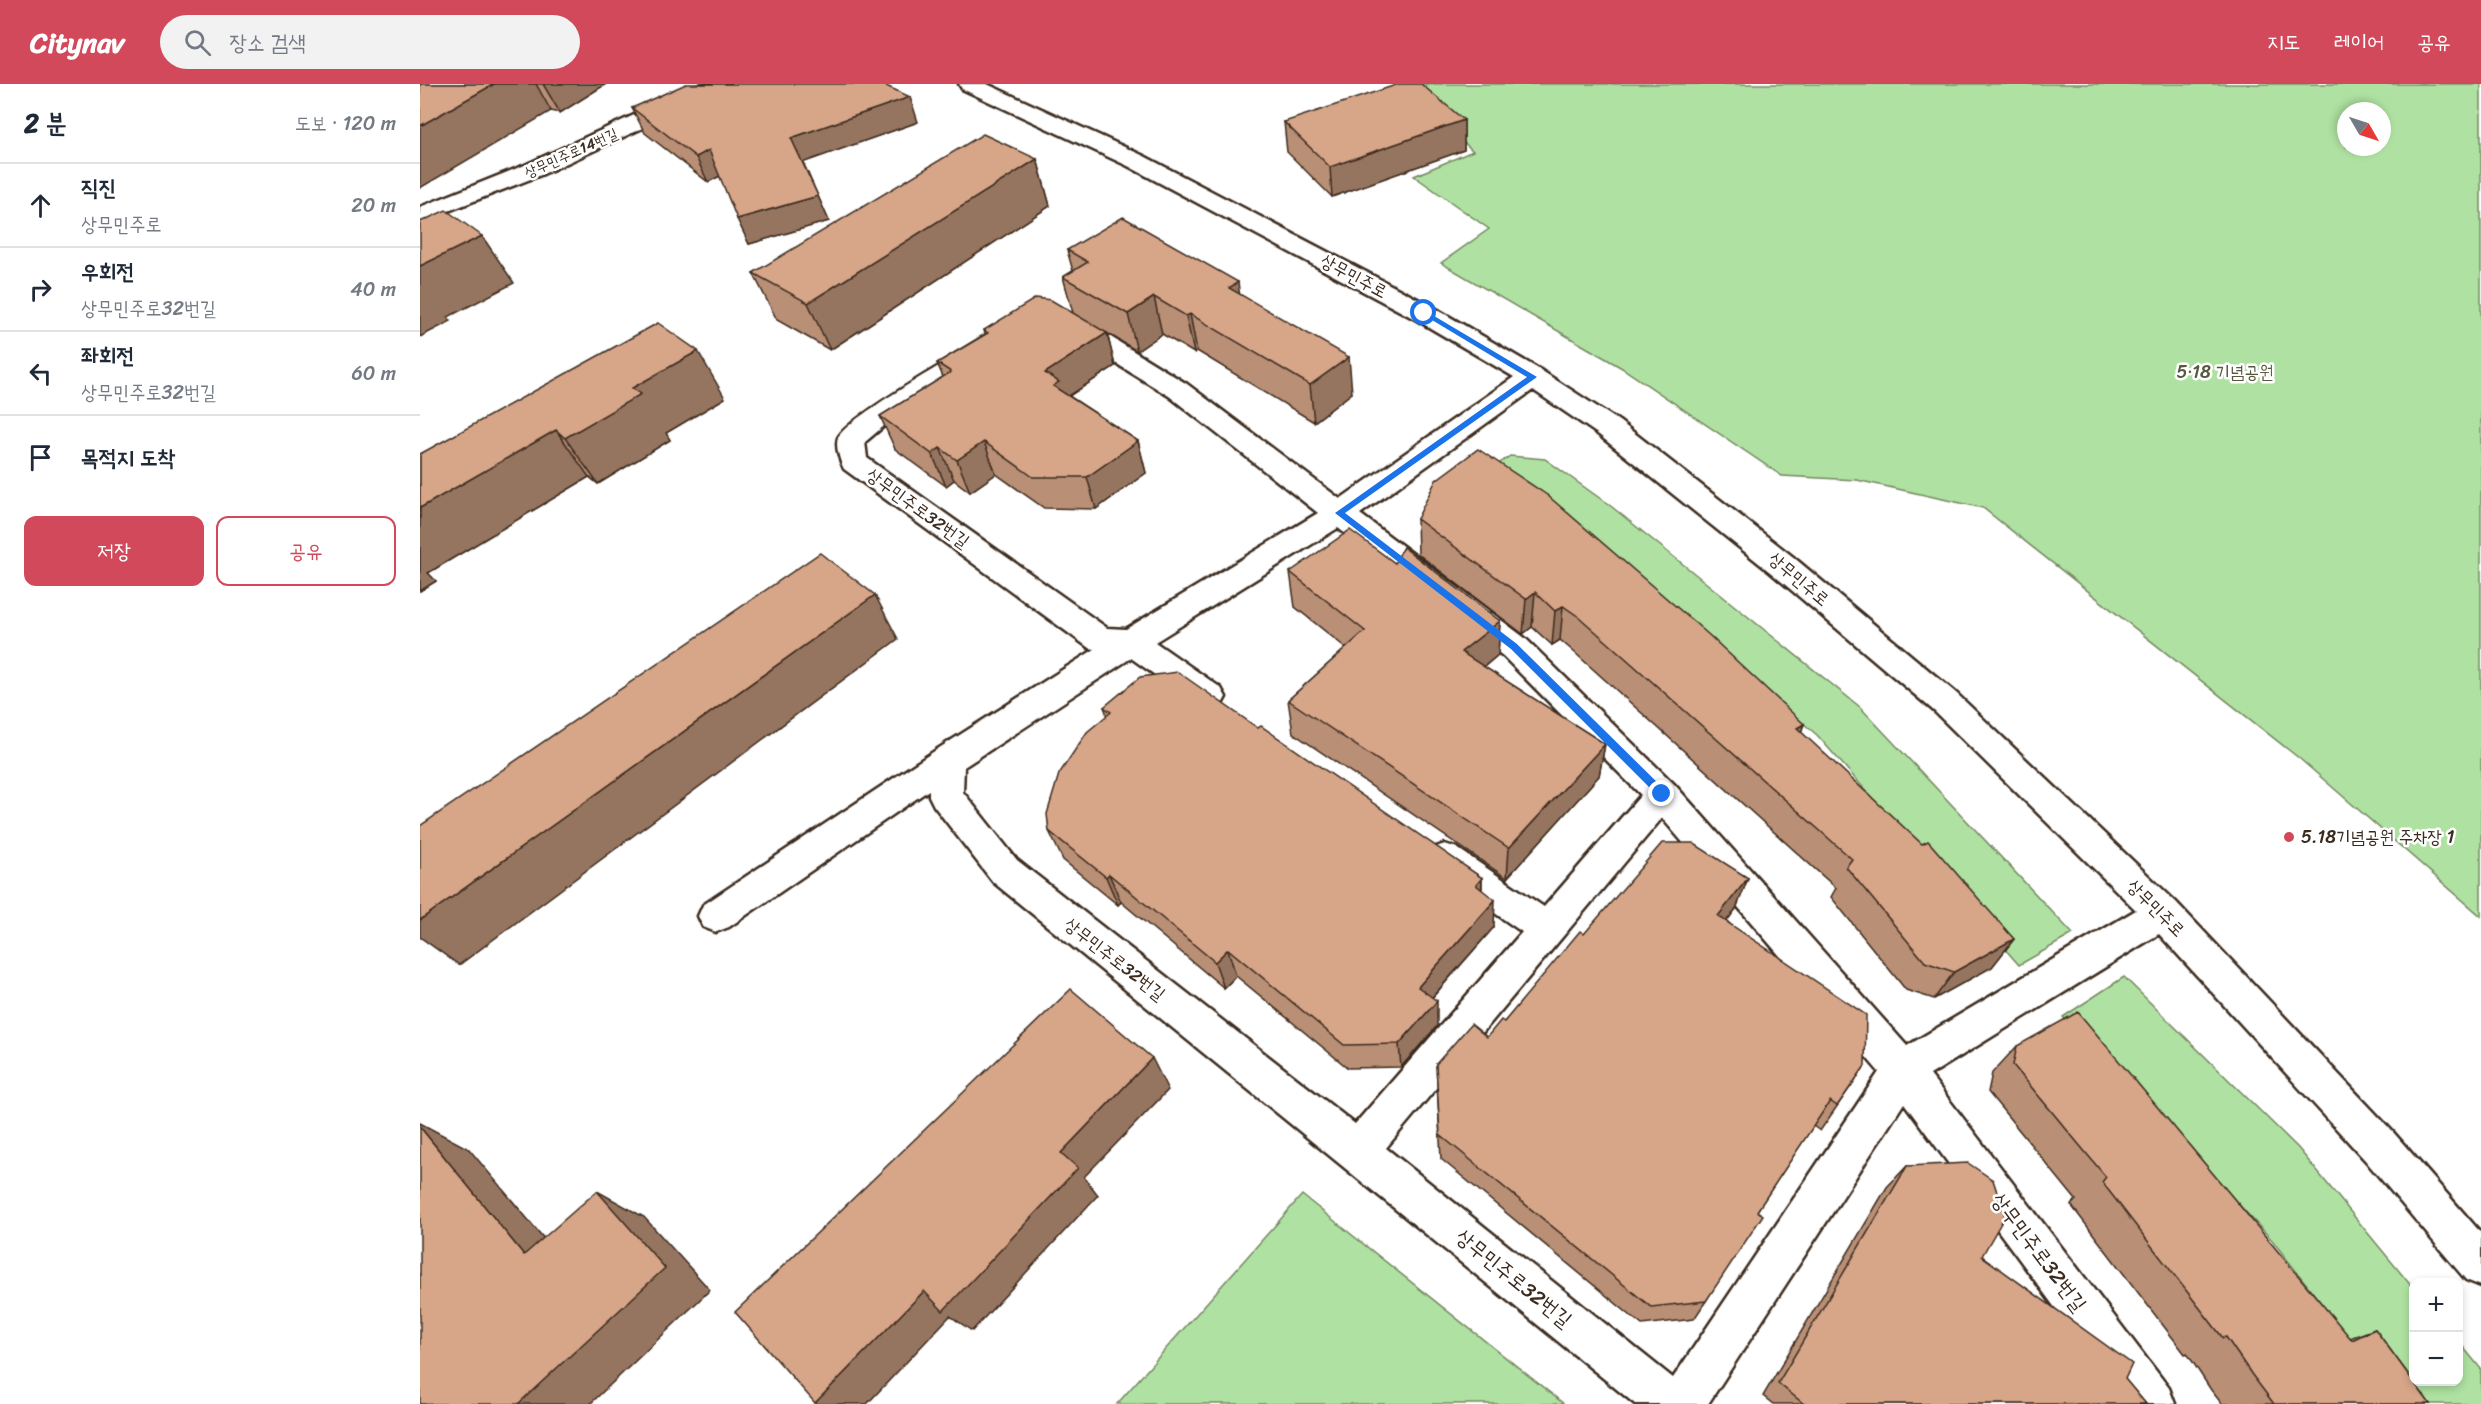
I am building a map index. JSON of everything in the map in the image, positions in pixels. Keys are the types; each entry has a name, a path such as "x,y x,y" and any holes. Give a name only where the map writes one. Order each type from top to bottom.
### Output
{"street":[{"name":"상무민주로14번길","path":"420,215 555,160 719,84"},
{"name":"상무민주로","path":"970,84 1136,161 1424,313 1533,377 1618,435 1781,564 1945,702 2163,913 2379,1146 2481,1265"},
{"name":"상무민주로32번길","path":"1047,320 1068,323 1178,390 1514,647 1662,794 1903,1070 2153,1404"},
{"name":"상무민주로32번길","path":"1006,337 880,415 851,438 854,462 1100,639 1131,642 1237,716"},
{"path":"716,916 948,760 1131,642 1340,513 1533,377"},
{"name":"상무민주로32번길","path":"948,760 946,796 1005,871 1358,1151 1670,1404"},
{"path":"1358,1151 1662,794"},
{"path":"1421,843 1547,929"},
{"path":"1682,1404 1903,1070 2163,913"}],"green space":[{"name":"5·18 기념공원","path":"1402,84 2481,84 2481,916 2300,759 1983,508 1857,480 1782,476 1622,368 1441,263 1489,229 1414,176 1473,151"},
{"path":"1510,456 1545,459 1612,507 1860,707 2073,934 2019,965 1817,735 1578,533 1487,472"},
{"path":"2124,977 2298,1148 2409,1283 2409,1386 2463,1386 2463,1347 2481,1369 2481,1404 2400,1404 2272,1240 2063,1017"},
{"path":"1302,1195 1564,1404 1117,1404"}],"building":[{"path":"420,84 494,84 420,126"},
{"path":"686,84 882,84 910,97 791,138 818,196 737,219 709,150 696,157 632,108"},
{"path":"1399,84 1421,84 1464,120 1330,167 1284,122"},
{"path":"983,134 1037,159 808,303 753,273"},
{"path":"446,210 482,236 420,266 420,222"},
{"path":"1123,217 1238,282 1229,288 1349,357 1310,385 1190,314 1186,316 1154,297 1128,314 1063,277 1088,262 1067,250"},
{"path":"1036,298 1051,300 1107,333 1045,373 1059,382 1053,386 1138,441 1087,477 1033,477 984,442 957,460 940,448 932,454 880,416 951,372 937,363 988,333 984,330"},
{"path":"658,323 698,351 632,388 641,394 565,438 556,430 420,508 420,454"},
{"path":"1478,449 1547,495 1709,635 1804,724 1797,728 1922,844 1928,841 2014,939 1954,972 1925,962 1846,867 1852,859 1579,617 1563,606 1555,611 1535,592 1526,599 1417,519 1436,480"},
{"path":"1350,530 1395,563 1403,547 1500,621 1461,652 1605,744 1509,848 1288,700 1365,631 1290,572"},
{"path":"820,553 875,595 420,920 420,826"},
{"path":"1178,672 1258,728 1261,726 1482,878 1476,885 1495,900 1418,987 1437,1001 1399,1044 1344,1045 1228,949 1215,962 1109,874 1106,877 1049,831 1047,814 1059,774 1087,732 1111,712 1104,707 1140,677"},
{"path":"1662,843 1693,843 1748,878 1718,916 1866,1015 1865,1066 1837,1106 1830,1101 1757,1211 1763,1215 1706,1301 1651,1307 1440,1135 1436,1064 1471,1024 1487,1037 1501,1020 1504,1022 1580,931 1584,934"},
{"path":"1071,989 1152,1058 1061,1153 1078,1168 943,1311 924,1291 815,1403 735,1312"},
{"path":"2078,1012 2352,1340 2375,1329 2409,1375 2409,1386 2417,1386 2430,1404 2274,1404 2226,1337 2223,1338 2102,1182 2106,1177 2013,1065 2017,1046"},
{"path":"420,1127 524,1255 597,1191 665,1268 518,1404 420,1404"},
{"path":"1968,1163 1993,1180 2005,1216 1982,1256 2132,1364 2125,1379 2146,1404 1804,1404 1778,1383 1907,1166"}],"place":[{"name":"5.18기념공원 주차장 1","path":"2289,837"}],"route":[{"path":"1424,313 1533,377 1340,513 1514,647 1662,794"}]}
